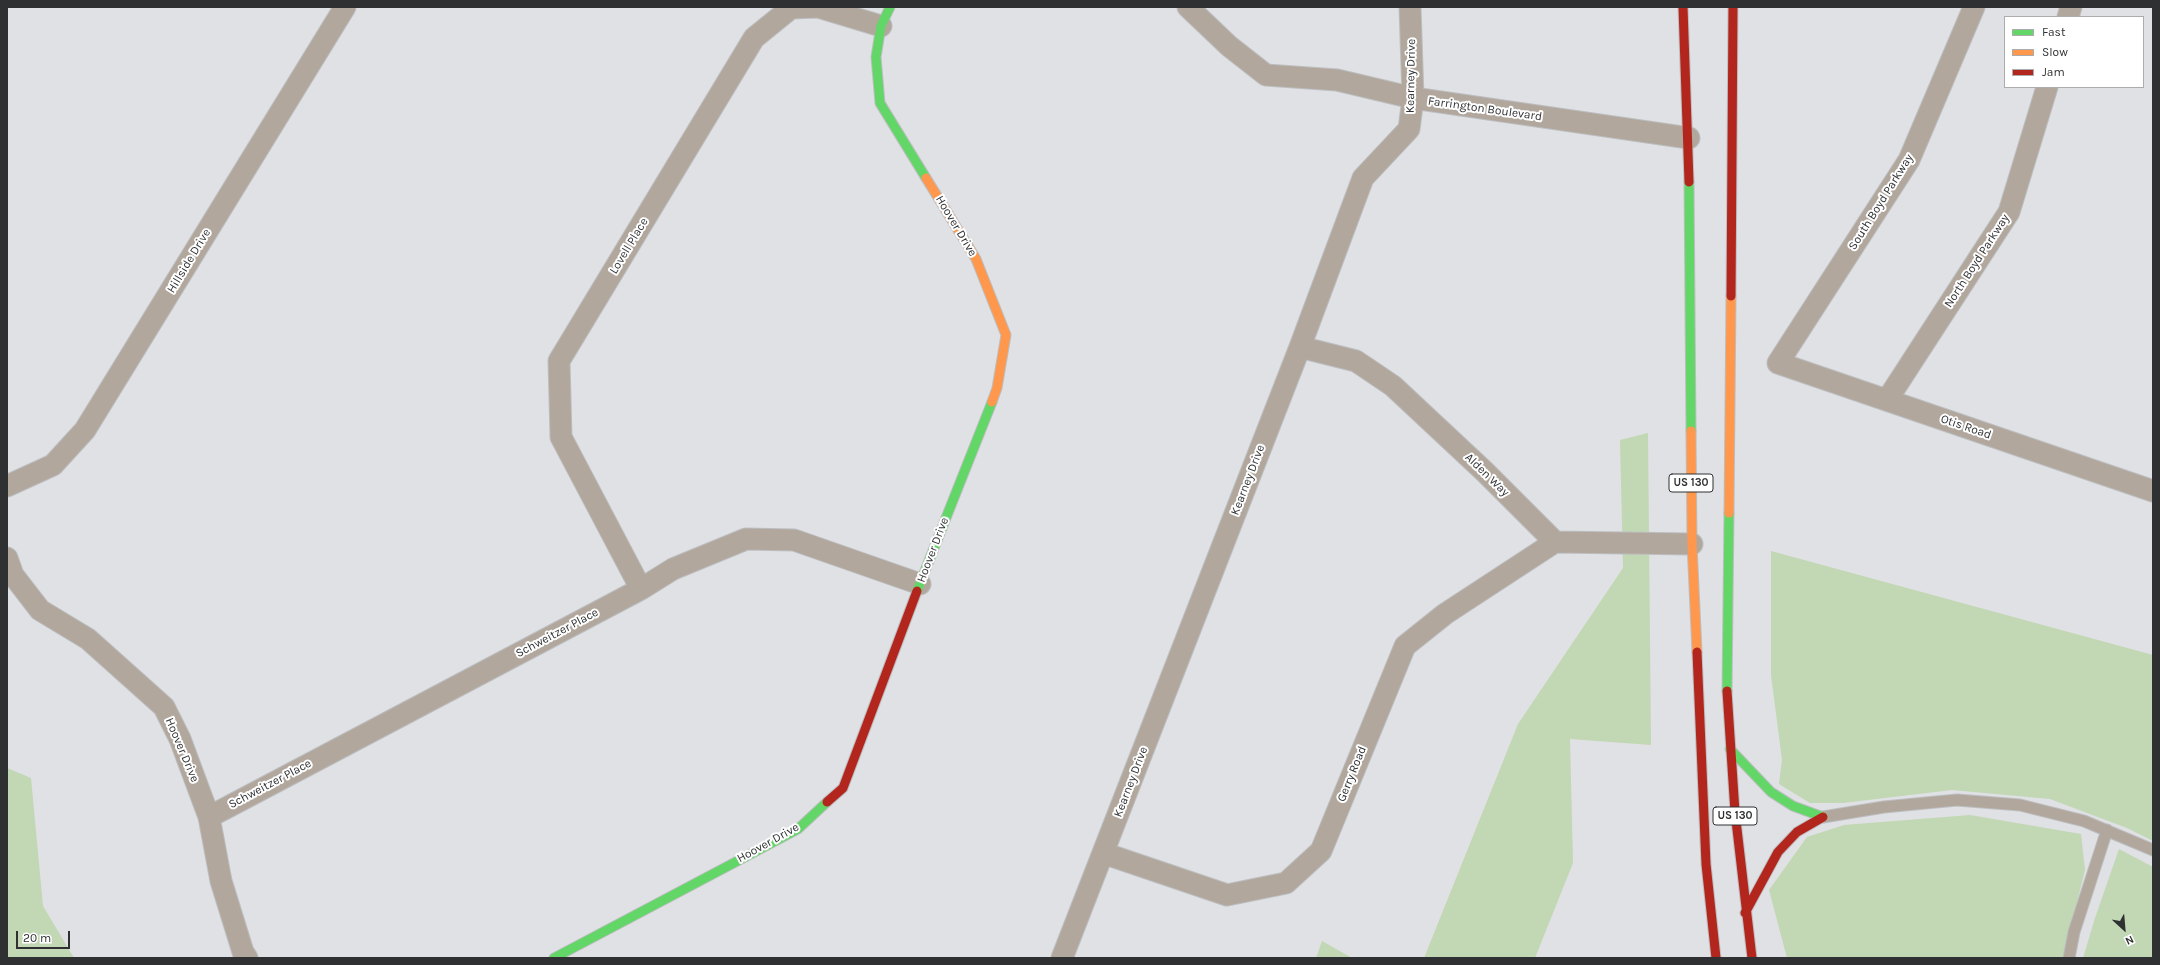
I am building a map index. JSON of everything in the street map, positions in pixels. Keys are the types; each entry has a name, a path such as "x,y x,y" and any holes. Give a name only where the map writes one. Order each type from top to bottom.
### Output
{"main road":[{"name":"Hoover Drive","path":"554,958 798,829 844,788 920,584 997,388 1006,335 976,259 880,102 876,57 881,26 890,7"},
{"name":"US 130","path":"1683,7 1689,138 1692,544 1706,864 1716,958"},
{"name":"US 130","path":"1733,7 1734,145 1727,692 1730,749 1745,913 1749,940 1755,958"},
{"path":"1730,749 1771,792 1793,806 1823,817"},
{"path":"1745,913 1778,852 1797,832 1823,817"},
{"path":"1749,940 1752,958"}],"street":[{"name":"Hillside Drive","path":"7,486 53,465 85,430 345,7"},
{"name":"Lovell Place","path":"641,589 561,437 559,361 754,38 791,8 818,7 881,26"},
{"name":"Farrington Boulevard","path":"1188,7 1229,46 1266,75 1337,80 1413,98 1689,138"},
{"name":"Kearney Drive","path":"1062,958 1300,347 1363,178 1409,129 1413,98 1410,7"},
{"name":"South Boyd Parkway","path":"1778,364 1909,160 1974,7"},
{"name":"North Boyd Parkway","path":"1887,400 2009,212 2047,88"},
{"name":"Alden Way","path":"1300,347 1356,361 1393,386 1485,472 1555,542"},
{"name":"Otis Road","path":"1778,364 2153,491"},
{"name":"Schweitzer Place","path":"209,817 641,589 673,569 746,539 794,540 920,584"},
{"path":"1555,542 1692,544"},
{"name":"Gerry Road","path":"1103,853 1227,895 1286,883 1321,851 1405,646 1445,614 1555,542"},
{"name":"Hoover Drive","path":"7,558 13,575 40,610 88,639 164,707 180,738 209,817 221,882 243,952 247,958"}],"lane":[{"path":"1823,817 1884,807 1957,800 2020,805 2084,821 2153,850"},
{"path":"2069,958 2074,932 2107,830"}],"green space":[{"path":"1648,433 1651,745 1570,739 1573,863 1535,958 1424,958 1518,724 1623,568 1620,440"},
{"path":"1771,551 2153,655 2153,841 2127,828 2050,799 1952,790 1843,803 1810,803 1779,784 1782,760 1771,675"},
{"path":"7,768 31,778 43,906 74,958 7,958"},
{"path":"1970,815 2081,834 2085,870 2063,958 1787,958 1769,890 1807,837 1844,825"},
{"path":"2119,849 2153,867 2153,958 2083,958 2095,918"},
{"path":"1322,941 1352,958 1316,958"}],"traffic: fast":[{"path":"890,7 881,26 876,57 880,103 926,178"},
{"path":"1689,182 1691,431"},
{"path":"917,591 992,402"},
{"path":"1727,691 1729,513"},
{"path":"1730,749 1771,792 1793,806 1823,817"},
{"path":"554,958 798,829 827,802"}],"traffic: slow":[{"path":"926,178 976,259 1006,335 997,388 992,402"},
{"path":"1729,513 1731,296"},
{"path":"1691,431 1692,544 1697,652"}],"traffic: jam":[{"path":"1683,7 1689,182"},
{"path":"1731,296 1733,7"},
{"path":"827,802 843,788 917,591"},
{"path":"1697,652 1706,864 1716,958"},
{"path":"1727,691 1735,812 1752,958"},
{"path":"1745,913 1778,852 1797,832 1823,817"}]}
